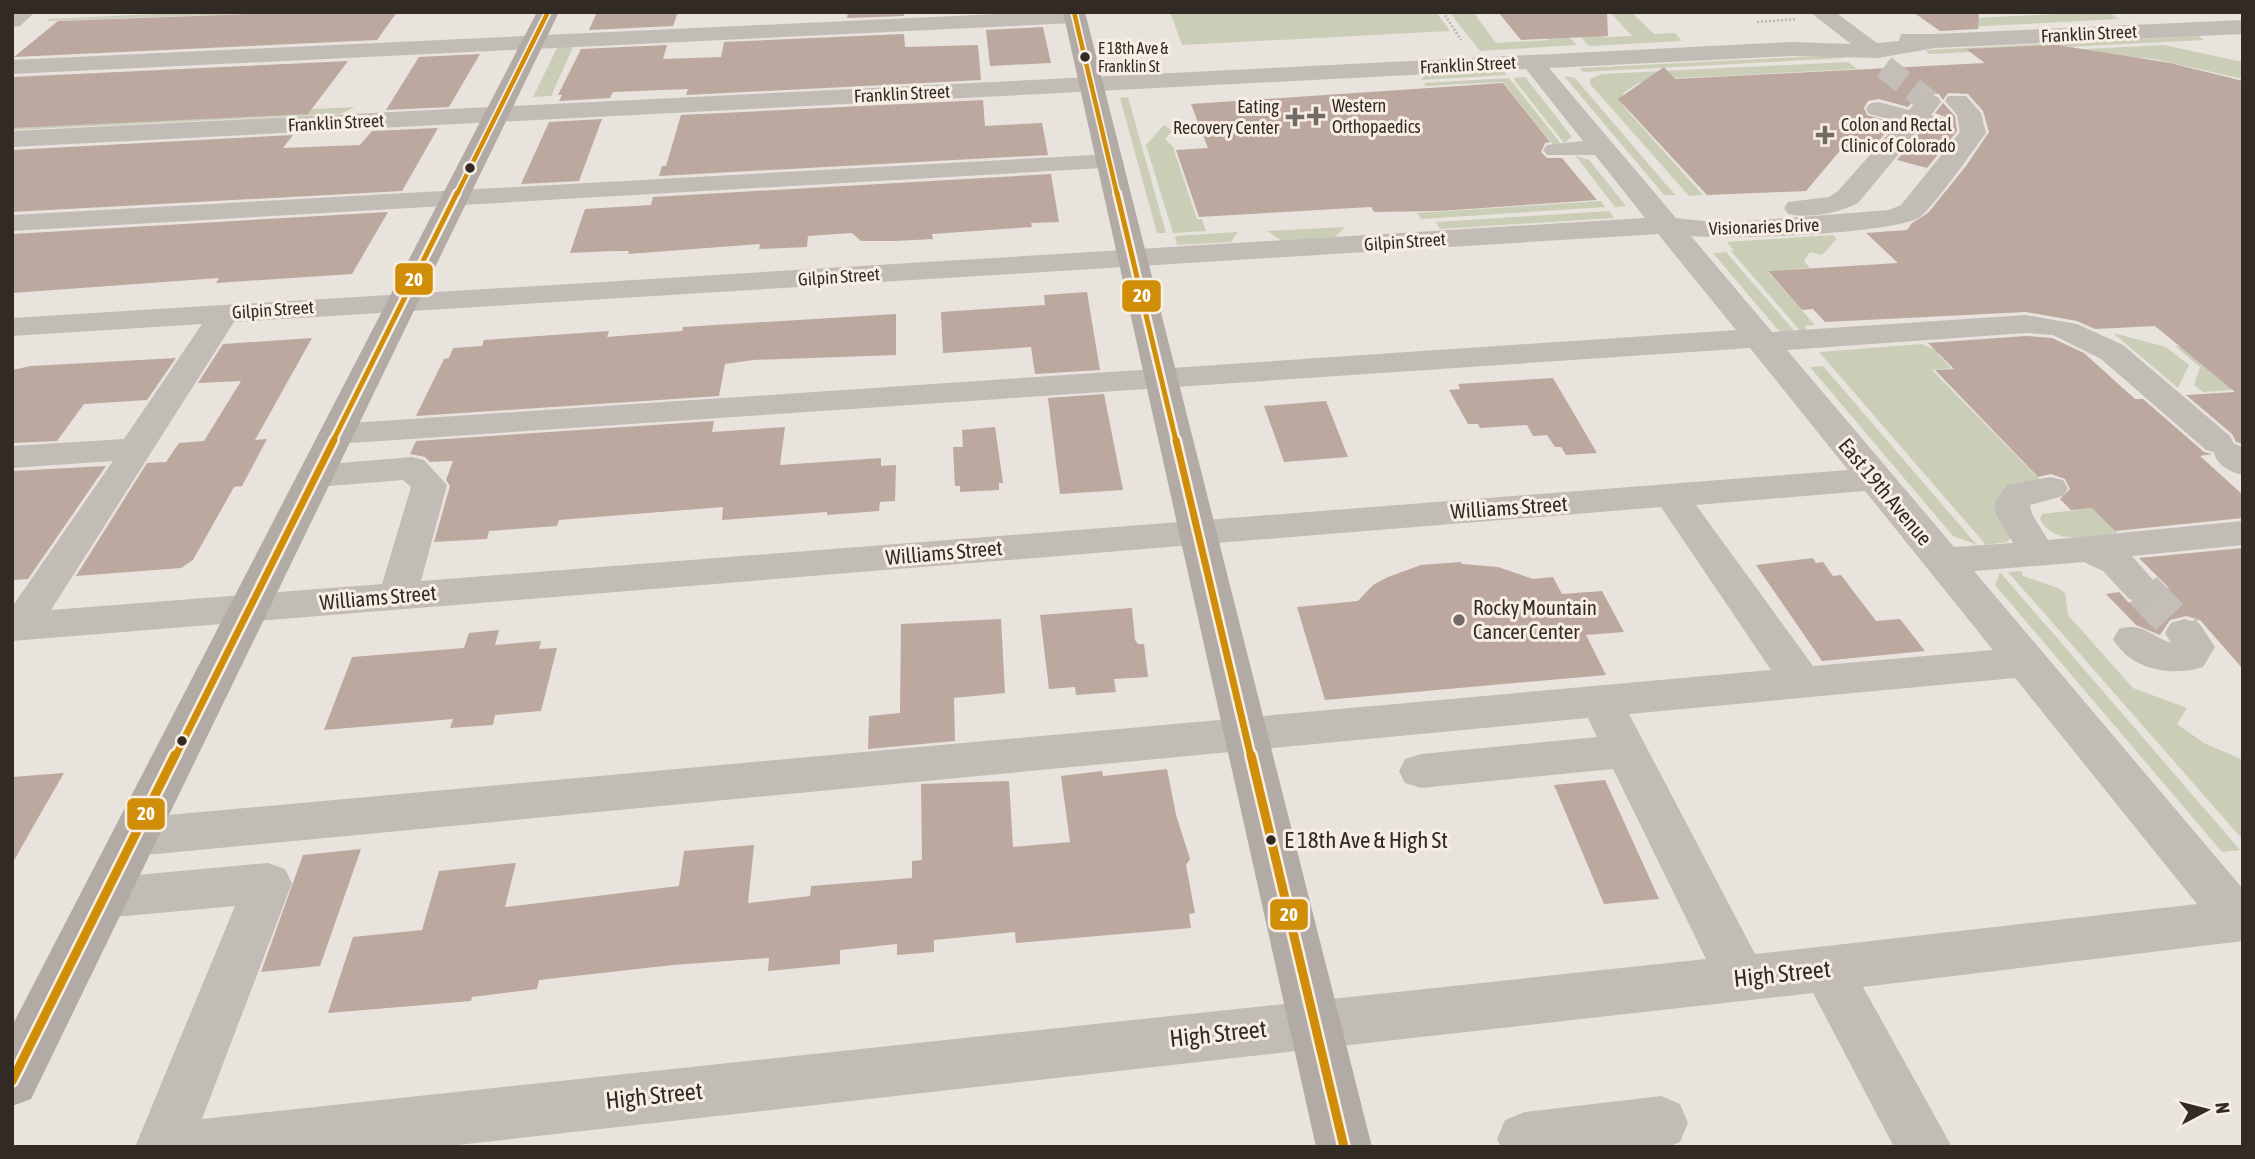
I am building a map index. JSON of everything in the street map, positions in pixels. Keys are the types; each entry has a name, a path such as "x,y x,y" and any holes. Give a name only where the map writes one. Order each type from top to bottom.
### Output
{"main road":[{"path":"12,1081 548,12"},
{"path":"1075,15 1344,1147"}],"street":[{"path":"12,21 24,12"},
{"path":"1821,12 1865,44 1898,57 1911,66"},
{"path":"2195,12 2236,31"},
{"path":"12,67 1075,15"},
{"name":"Franklin Street","path":"12,139 497,114 1024,100 1095,96 1330,72 1414,78 1532,62 1865,44 2236,31"},
{"path":"1865,44 1872,58 1884,67"},
{"name":"East 19th Avenue","path":"1532,62 2241,920"},
{"path":"1330,72 1343,96"},
{"path":"1069,109 1095,96"},
{"path":"1957,101 1969,113 1973,133"},
{"path":"1878,108 1923,110 1973,133"},
{"name":"Visionaries Drive","path":"1665,226 1705,214 1835,204 1854,192 1923,110"},
{"name":"Visionaries Drive","path":"1665,226 1722,231 1894,218 1911,211 1973,133"},
{"path":"1556,150 1600,147"},
{"path":"12,223 1111,162"},
{"path":"1408,210 1425,240"},
{"name":"Gilpin Street","path":"12,327 1665,226"},
{"path":"16,627 135,456 135,449 225,313"},
{"path":"337,434 1760,340 1949,342 2026,324 2057,329 2112,352 2230,454"},
{"path":"12,457 135,449"},
{"path":"317,476 412,468 429,485 398,596"},
{"name":"Williams Street","path":"16,627 1875,479"},
{"path":"1671,495 1802,682"},
{"path":"2057,495 2029,510 2023,524 2053,551 2108,556 2143,590"},
{"path":"1942,561 2243,533"},
{"path":"2133,639 2149,651 2180,659 2189,657 2195,647 2185,633"},
{"path":"135,836 2026,662"},
{"path":"1601,701 1741,978"},
{"path":"1421,771 1626,751"},
{"path":"104,898 268,883 163,1147"},
{"name":"High Street","path":"193,1147 1826,969 2241,920"},
{"path":"1826,969 1924,1147"},
{"path":"1525,1139 1661,1122"}],"path":[{"path":"1443,12 1462,41"},
{"path":"1529,12 1533,16"},
{"path":"1757,22 1798,19"}],"green space":[{"path":"196,12 299,12 46,21 49,19"},
{"path":"1170,12 1436,12 1450,31 1182,45"},
{"path":"1476,12 1476,16 1496,43 1549,40 1543,33 1567,35 1577,45 1480,51 1450,13"},
{"path":"1610,12 1631,12 1654,34 1675,33 1682,41 1589,46 1577,33 1598,32 1604,37 1632,36"},
{"path":"2108,12 2119,19 1945,28 1935,20"},
{"path":"2198,36 2204,40 1930,54 1925,50"},
{"path":"574,45 551,96 533,97 558,46"},
{"path":"2164,45 2243,62 2243,79 2154,59 2045,51"},
{"path":"1841,55 1845,58 1583,72 1580,68"},
{"path":"1848,62 1857,69 1660,79 1638,83 1623,93 1623,106 1703,195 1689,196 1590,84 1590,79 1602,74"},
{"path":"1502,70 1507,75 1421,80 1427,73"},
{"path":"1564,76 1575,78 1675,195 1664,195"},
{"path":"1525,77 1572,137 1564,143 1513,78"},
{"path":"1509,78 1561,144 1553,145 1503,82 1426,86 1424,83"},
{"path":"1128,97 1166,233 1157,233 1120,98"},
{"path":"355,107 340,114 12,130 12,124"},
{"path":"1164,125 1172,131 1165,139 1173,147 1197,219 1202,219 1206,231 1173,233 1146,145"},
{"path":"1575,155 1589,160 1626,206 1615,207"},
{"path":"1601,201 1605,207 1421,219 1417,213"},
{"path":"1609,211 1614,218 1440,229 1436,222"},
{"path":"1345,227 1335,237 1282,241 1267,231"},
{"path":"1238,232 1231,242 1177,245 1175,236"},
{"path":"1833,235 1837,239 1822,255 1810,252 1804,261 1810,268 1767,271 1815,325 1804,326 1810,333 1802,333 1731,251 1734,250 1727,242"},
{"path":"1726,252 1797,334 1778,330 1713,253"},
{"path":"2113,333 2166,347 2189,365 2178,388"},
{"path":"1922,344 1942,353 1937,353 1951,368 1932,370 2043,483 2014,489 2000,496 1999,511 2011,538 2007,542 1986,545 1819,352"},
{"path":"2175,346 2186,346 2243,389 2203,392 2194,385 2200,367"},
{"path":"1823,366 1977,545 1953,536 1810,367"},
{"path":"2092,508 2118,533 2064,537 2047,528 2040,519 2042,514"},
{"path":"2021,571 2023,576 2065,593 2068,615 2133,688 2187,708 2177,724 2204,743 2243,760 2243,840 2008,572"},
{"path":"2000,572 2240,850 2222,852 1995,585"}],"building":[{"path":"302,12 397,12 377,40 14,57 58,21"},
{"path":"597,12 678,12 673,26 589,30"},
{"path":"848,12 904,12 904,16 847,18"},
{"path":"1498,12 1607,12 1608,36 1521,40"},
{"path":"1913,12 1979,12 1978,29 1940,31"},
{"path":"1043,27 1051,63 990,66 986,30"},
{"path":"904,34 905,47 978,45 981,80 686,95 688,89 613,92 610,98 559,101 562,95 558,95 581,49 667,45 663,59 721,57 724,42"},
{"path":"2057,45 2170,63 2243,81 2243,444 2236,442 2232,434 2186,395 2235,392 2155,326 2095,329 2077,321 2026,312 1825,322 1813,309 1802,310 1768,271 1898,263 1866,233 1907,230 1912,223 1928,213 1966,166 1989,132 1983,111 1968,94 1948,93 1943,100 1939,94 1928,92 1918,95 1908,107 1879,99 1868,101 1864,108 1867,115 1894,123 1868,153 1844,146 1806,191 1707,195 1618,99 1664,67 1675,79 1985,63 1966,49"},
{"path":"480,54 449,107 386,110 419,57"},
{"path":"348,61 308,114 12,128 12,77"},
{"path":"1503,83 1550,142 1545,143 1541,152 1547,158 1562,158 1597,200 1439,211 1374,212 1371,207 1199,217 1176,150 1208,148 1191,104"},
{"path":"983,100 985,126 1042,123 1048,155 659,176 662,166 666,166 681,115"},
{"path":"1943,103 1955,116 1957,131 1927,168 1897,160 1922,130 1936,134 1948,130 1951,125 1948,118 1935,113"},
{"path":"602,119 579,181 521,184 549,122"},
{"path":"438,128 402,191 12,212 12,150 293,135 283,148 360,145 372,131"},
{"path":"1051,174 1059,222 1031,223 1032,227 932,234 933,239 895,241 861,241 852,233 808,236 807,247 759,249 760,244 628,254 629,251 570,253 585,209 651,205 653,197"},
{"path":"388,212 352,274 216,283 219,278 12,293 12,234"},
{"path":"1087,292 1100,370 1035,374 1031,347 943,353 941,312 1045,305 1044,295"},
{"path":"896,314 896,355 753,360 725,364 719,396 416,416 444,359 449,358 453,348 482,346 484,340 609,331 607,337 682,331 683,327"},
{"path":"2026,336 2052,338 2084,353 2135,399 2143,399 2204,452 2212,454 2200,456 2243,495 2243,518 2115,531 2092,508 2071,510 2060,499 2070,489 2065,479 2051,474 2038,477 1935,370 1954,369 1928,343"},
{"path":"312,338 255,440 267,439 242,486 234,487 193,560 181,568 76,576 147,463 166,462 179,443 204,441 241,381 198,383 223,344"},
{"path":"176,358 147,400 84,404 57,441 12,443 12,370 31,366"},
{"path":"1553,378 1597,453 1566,455 1561,447 1555,447 1547,435 1533,436 1527,425 1480,428 1478,424 1468,424 1449,390 1460,389 1458,384"},
{"path":"1104,394 1123,490 1060,494 1048,398"},
{"path":"1326,401 1348,457 1284,462 1264,406"},
{"path":"714,421 712,432 785,427 780,465 881,458 881,466 896,465 895,501 880,502 879,511 827,515 827,512 722,520 723,507 559,520 557,526 489,531 487,539 434,542 450,486 446,480 453,461 430,462 425,457 410,454 416,441"},
{"path":"995,427 1003,483 999,483 999,490 960,492 960,486 955,486 953,447 963,447 962,430"},
{"path":"106,466 28,579 12,580 12,471"},
{"path":"2243,548 2243,669 2200,620 2186,616 2170,620 2160,635 2136,625 2106,594 2119,592 2128,602 2142,606 2158,602 2164,588 2169,588 2139,558"},
{"path":"1813,558 1816,563 1823,562 1833,576 1841,575 1876,621 1900,619 1925,651 1822,661 1756,565"},
{"name":"Rocky Mountain Cancer Center","path":"1461,562 1498,567 1533,579 1553,577 1562,594 1602,591 1624,632 1586,635 1606,675 1325,700 1297,607 1358,601 1373,585 1388,577 1421,565"},
{"path":"1132,608 1135,640 1138,644 1144,644 1148,677 1114,679 1116,692 1076,695 1075,687 1049,689 1040,615"},
{"path":"1001,619 1005,693 954,698 955,741 868,749 869,716 900,713 901,624"},
{"path":"499,630 495,645 541,641 539,649 557,648 541,711 495,715 493,725 450,728 453,719 324,730 352,657 464,648 469,633"},
{"path":"1167,769 1176,815 1190,859 1186,865 1195,913 1189,914 1191,928 1016,943 1015,932 934,940 934,952 897,955 897,944 840,950 840,964 768,971 769,958 673,965 539,980 537,989 472,997 471,1001 328,1013 353,937 422,930 439,871 516,863 505,907 679,886 684,851 754,845 748,903 810,896 811,886 912,878 912,861 922,860 921,784 1009,781 1013,847 1070,842 1061,776 1102,771 1103,776"},
{"path":"64,773 38,818 12,864 12,777"},
{"path":"1605,780 1659,899 1604,904 1554,785"},
{"path":"361,849 320,966 261,972 303,855"}],"tunnel":[{"path":"1884,67 1929,102"},
{"path":"2143,590 2185,633"}],"transit line":[{"name":"20","path":"12,1081 548,12"},
{"name":"20","path":"1074,12 1344,1147"}],"place":[{"name":"E 18th Ave & Franklin St","path":"1085,57"},
{"name":"Western Orthopaedics","path":"1316,116"},
{"name":"Eating Recovery Center","path":"1295,117"},
{"name":"Colon and Rectal Clinic of Colorado","path":"1825,135"},
{"name":"Rocky Mountain Cancer Center","path":"1459,620"},
{"name":"E 18th Ave & High St","path":"1271,840"}]}
